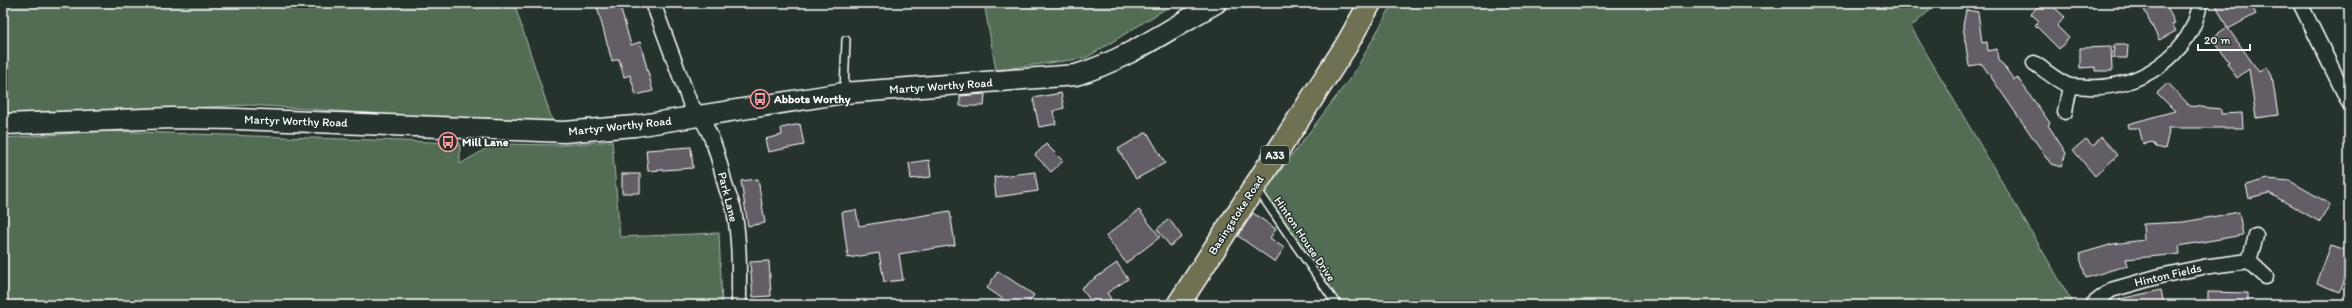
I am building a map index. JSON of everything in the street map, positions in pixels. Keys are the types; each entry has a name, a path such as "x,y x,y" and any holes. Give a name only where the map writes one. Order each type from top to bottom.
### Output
{"main road":[{"name":"Martyr Worthy Road","path":"3,124 172,118 236,119 564,132 635,126 844,93 1076,75 1107,65 1134,52 1216,3"},
{"name":"Basingstoke Road","path":"1178,305 1346,46 1370,3"}],"street":[{"path":"653,3 690,103 701,116"},
{"path":"2034,63 2070,86 2104,88 2134,80 2150,73 2168,59 2181,45 2198,14 2200,3"},
{"path":"2300,3 2349,103"},
{"path":"2065,112 2070,86"},
{"name":"Park Lane","path":"701,116 716,146 725,186 734,208 740,257 739,305"},
{"path":"2256,236 2249,261 2266,277"},
{"name":"Hinton Fields","path":"2092,305 2110,290 2152,278 2203,267 2249,261"}],"lane":[{"path":"844,93 846,40"},
{"name":"Hinton House Drive","path":"1255,185 1337,305"}],"green space":[{"path":"3,3 514,3 554,126 250,105 3,117"},
{"path":"984,3 1175,3 1086,58 996,70"},
{"path":"1393,3 1938,3 1911,27 2073,303 2066,305 1333,305 1262,195 1354,73"},
{"path":"107,131 460,143 460,164 494,144 562,145 612,141 620,237 719,233 722,305 3,305 3,138"}],"building":[{"path":"596,3 619,3 631,45 640,42 653,91 636,95 630,75 624,77 619,59 612,61"},
{"path":"2041,3 2049,3 2065,17 2057,26 2069,38 2059,49 2035,25 2039,21 2031,14"},
{"path":"2141,3 2165,3 2175,23 2172,24 2176,31 2159,40"},
{"path":"2215,3 2250,3 2256,14 2228,29"},
{"path":"1966,10 1978,12 1982,43 1987,42 1988,51 1997,49 1999,59 2014,80 2017,77 2050,123 2048,125 2066,153 2061,167 2051,164 1982,64 1969,66 1963,26"},
{"path":"2227,27 2259,72 2267,67 2272,76 2278,115 2256,118 2249,69 2237,78 2227,63 2229,62 2212,38"},
{"path":"2114,45 2128,45 2127,58 2113,58"},
{"path":"2111,47 2112,71 2095,71 2095,67 2080,68 2080,48"},
{"path":"2168,83 2190,106 2221,109 2221,114 2242,113 2243,128 2168,128 2169,132 2165,149 2156,147 2153,142 2143,144 2139,128 2129,128 2128,124 2175,111 2157,93"},
{"path":"1061,93 1064,108 1053,111 1056,124 1039,127 1033,98"},
{"path":"985,94 984,106 960,106 960,96"},
{"path":"800,124 804,145 768,152 765,139 782,135 781,128"},
{"path":"1147,132 1165,163 1136,179 1118,149"},
{"path":"2101,137 2118,155 2095,176 2073,150 2086,139 2093,146"},
{"path":"1046,144 1063,161 1051,172 1035,155"},
{"path":"691,147 693,168 648,171 646,150"},
{"path":"929,160 931,177 911,179 909,163"},
{"path":"1035,172 1038,191 996,197 994,177"},
{"path":"622,174 640,174 640,193 622,193"},
{"path":"758,179 765,223 748,226 741,181"},
{"path":"2267,179 2290,181 2330,204 2320,222 2269,193 2249,198 2246,185"},
{"path":"856,210 859,226 950,211 955,245 899,254 903,280 884,282 879,253 848,258 842,212"},
{"path":"1139,210 1160,237 1126,263 1106,236"},
{"path":"2239,212 2243,235 2179,246 2180,254 2126,259 2128,265 2086,278 2079,254 2113,244 2144,240 2143,224 2184,222"},
{"path":"1253,213 1276,229 1270,238 1284,248 1275,262 1238,236"},
{"path":"1169,219 1182,237 1170,246 1157,229"},
{"path":"2331,245 2349,251 2349,266 2339,292 2317,283"},
{"path":"769,261 771,296 753,297 750,262"},
{"path":"1117,263 1128,279 1107,293 1111,299 1103,305 1094,305 1081,288"},
{"path":"998,271 1034,295 1027,305 999,305 1003,299 987,288"},
{"path":"2161,290 2164,305 2120,305 2120,299"},
{"path":"2208,292 2248,293 2248,305 2208,305"}],"place":[{"name":"Abbots Worthy","path":"760,99"},
{"name":"Mill Lane","path":"448,142"}]}
